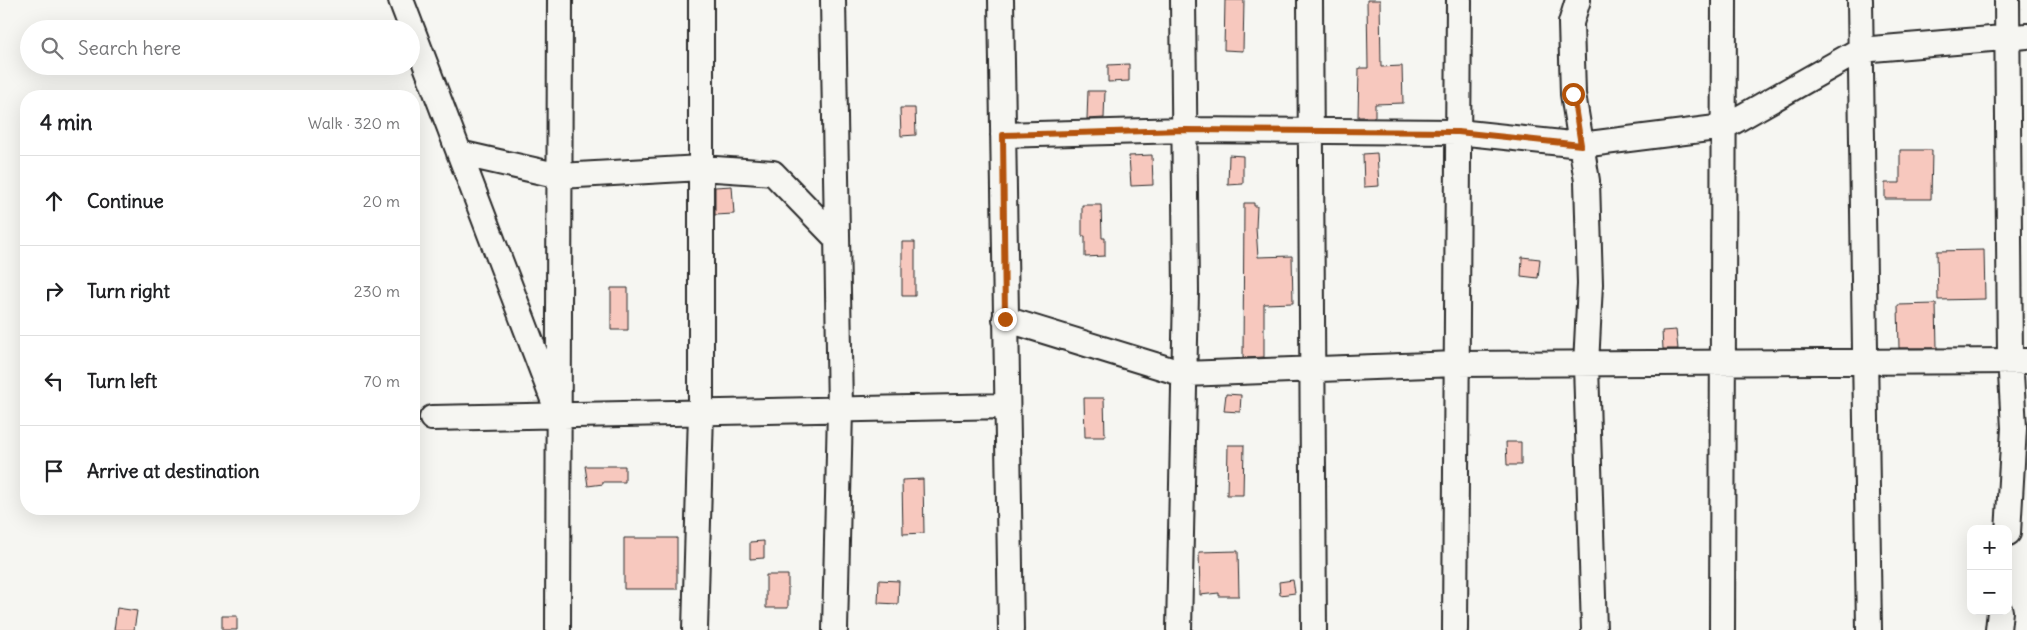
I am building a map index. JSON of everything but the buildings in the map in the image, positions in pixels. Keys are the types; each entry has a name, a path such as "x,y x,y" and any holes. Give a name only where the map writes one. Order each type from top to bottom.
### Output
{"street":[{"path":"400,0 408,20"},
{"path":"558,630 560,0"},
{"path":"695,630 701,412 701,0"},
{"path":"833,0 840,409 835,630"},
{"path":"1001,0 1011,630"},
{"path":"1179,630 1186,291 1183,0"},
{"path":"1310,0 1314,630"},
{"path":"1455,630 1458,0"},
{"path":"1578,0 1571,23 1573,94 1587,181 1590,284 1586,365 1594,630"},
{"path":"1722,630 1724,0"},
{"path":"1860,0 1869,630"},
{"path":"2007,0 2017,37 2019,361 2008,525"},
{"path":"1003,135 1184,130 1458,132 1581,145 1724,128 1860,50 2017,37"},
{"path":"420,52 559,415"},
{"path":"459,153 560,176 701,168 773,173 837,239"},
{"path":"1005,319 1184,374 1457,364 1586,365 2019,361"},
{"path":"432,418 1006,406"},
{"path":"1998,630 2000,615"}],"route":[{"path":"1005,319 1003,135 1184,130 1458,132 1581,145 1573,94"}]}
